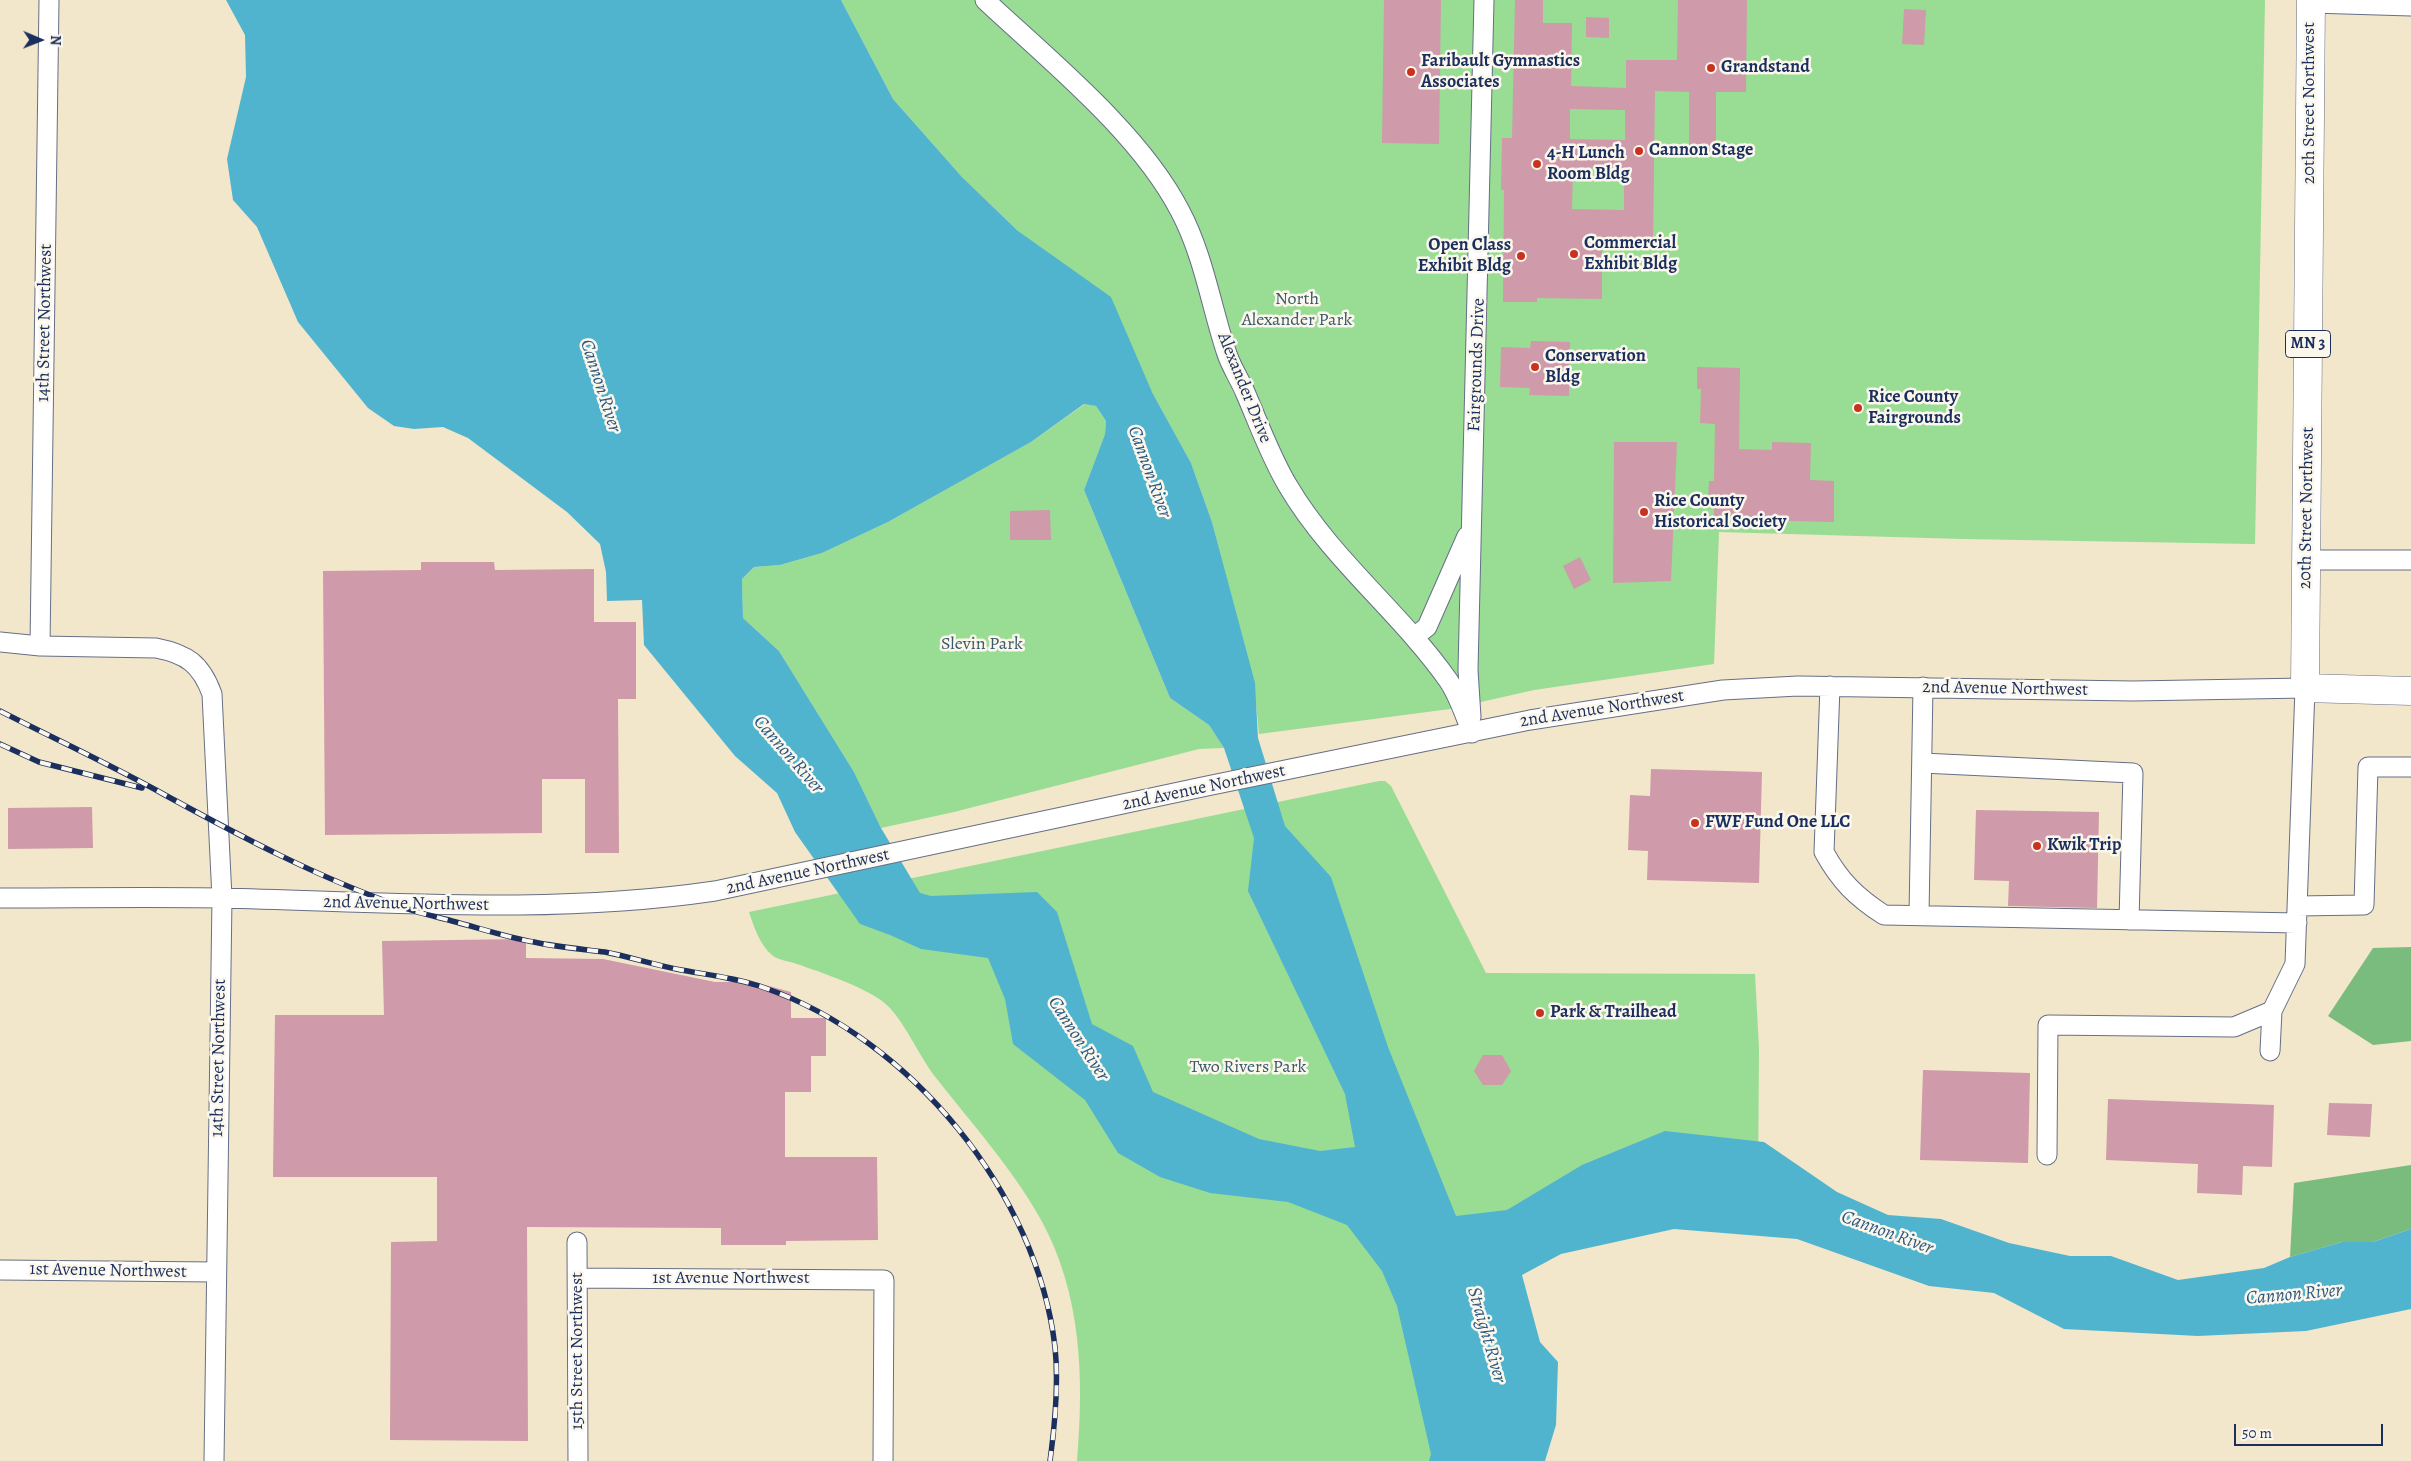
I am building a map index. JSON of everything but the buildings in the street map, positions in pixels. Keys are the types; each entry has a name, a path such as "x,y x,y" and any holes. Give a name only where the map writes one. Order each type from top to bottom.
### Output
{"highway":[{"name":"20th Street Northwest","path":"2305,688 2311,2"},
{"name":"2nd Avenue Northwest","path":"2305,688 2411,691"}],"street":[{"name":"14th Street Northwest","path":"49,0 40,646 156,648 175,652 192,661 205,676 212,694 222,898 215,1272 214,1461"},
{"name":"Alexander Drive","path":"985,0 1107,116 1146,160 1168,192 1179,209 1192,239 1227,354 1250,402 1262,436 1288,486 1320,531 1414,637 1449,682 1472,733"},
{"name":"Fairgrounds Drive","path":"1472,733 1468,670 1484,0"},
{"path":"2311,2 2411,6"},
{"name":"Fairgrounds Drive","path":"1414,637 1427,627 1460,556 1473,521"},
{"path":"2306,560 2411,560"},
{"path":"0,642 40,646"},
{"path":"1830,686 1824,852 1837,876 1864,902 1884,914 2129,920 2297,915 2364,905 2368,766 2411,767"},
{"name":"2nd Avenue Northwest","path":"0,898 222,898 397,906 570,905 658,899 715,891 958,841 1207,786 1591,709 1723,690 1830,686 2133,691 2305,688"},
{"path":"1920,915 1924,687"},
{"name":"20th Street Northwest","path":"2272,1011 2295,964 2305,688"},
{"path":"1922,763 2133,773 2129,920"},
{"path":"2047,1155 2048,1025 2234,1027 2272,1011 2270,1051"},
{"name":"15th Street Northwest","path":"577,1242 578,1461"},
{"name":"1st Avenue Northwest","path":"0,1270 215,1272"},
{"name":"1st Avenue Northwest","path":"577,1278 884,1280 883,1461"}],"green space":[{"name":"Rice County Fairgrounds","path":"841,0 2265,0 2255,544 1963,539 1719,532 1714,664 1534,690 1450,709 1259,734 1254,683 1212,522 1191,463 1152,392 1018,231 962,177 893,99"},
{"name":"Slevin Park","path":"1085,404 1096,406 1106,421 1105,434 1084,490 1170,698 1209,725 1224,748 1199,749 954,812 881,828 854,772 779,651 743,618 742,579 754,567 780,565 822,553 888,522 1031,442"},
{"name":"Two Rivers Park","path":"1385,781 1391,786 1486,973 1755,974 1759,1049 1758,1180 1469,1270 1498,1461 1077,1461 1080,1399 1077,1336 1064,1276 1054,1247 1040,1218 1004,1164 931,1071 902,1023 889,1007 871,994 845,982 774,957 761,941 749,912"},
{"path":"2411,947 2411,1041 2373,1045 2328,1016 2373,948"},
{"path":"2411,1165 2411,1229 2373,1242 2342,1242 2290,1257 2294,1183"}],"water":[{"path":"226,0 841,0 893,99 962,177 1018,231 1111,297 1152,392 1191,463 1212,522 1255,683 1258,738 1285,826 1331,877 1388,1047 1456,1216 1507,1210 1582,1165 1665,1131 1764,1142 1837,1192 1888,1215 1941,1219 2009,1243 2070,1256 2111,1256 2178,1280 2264,1268 2290,1257 2342,1242 2373,1242 2411,1229 2411,1309 2306,1331 2198,1336 2064,1329 1994,1293 1929,1286 1797,1239 1674,1229 1561,1254 1522,1275 1540,1342 1558,1362 1556,1425 1545,1461 1429,1461 1431,1454 1397,1306 1382,1271 1347,1225 1288,1202 1210,1193 1160,1177 1118,1153 1085,1100 1013,1044 1005,999 988,958 921,949 860,924 795,832 777,793 735,756 644,645 642,600 607,601 606,572 600,544 567,512 468,438 443,427 414,429 394,426 368,408 298,322 257,227 233,200 227,159 246,77 245,35","holes":["1084,404 1096,406 1106,421 1105,434 1084,490 1170,698 1209,725 1224,748 1254,838 1248,891 1345,1094 1355,1147 1320,1151 1259,1139 1153,1092 1133,1046 1092,1024 1057,912 1037,892 931,896 920,893 881,828 854,772 779,651 743,618 742,579 754,567 780,565 822,553 888,522 1031,442"]}],"railway":[{"path":"0,711 124,773 279,855 367,894 417,912 513,938 605,952 671,968 723,977 765,988 819,1012 869,1044 916,1083 958,1129 994,1179 1023,1233 1043,1289 1055,1347 1056,1404 1050,1461"},
{"path":"0,744 39,762 142,788"}],"place":[{"name":"Grandstand","path":"1711,68"},
{"name":"Faribault Gymnastics Associates","path":"1411,72"},
{"name":"Cannon Stage","path":"1639,151"},
{"name":"4-H Lunch Room Bldg","path":"1537,164"},
{"name":"Commercial Exhibit Bldg","path":"1574,254"},
{"name":"Open Class Exhibit Bldg","path":"1521,256"},
{"name":"Conservation Bldg","path":"1535,367"},
{"name":"Rice County Fairgrounds","path":"1858,408"},
{"name":"Rice County Historical Society","path":"1644,512"},
{"name":"FWF Fund One LLC","path":"1695,823"},
{"name":"Kwik Trip","path":"2037,846"},
{"name":"Park & Trailhead","path":"1540,1013"}],"park label":[{"name":"North Alexander Park","path":"1297,310"}],"water label":[{"name":"Cannon River","path":"600,386"},
{"name":"Cannon River","path":"1149,472"},
{"name":"Cannon River","path":"788,755"},
{"name":"Cannon River","path":"1078,1039"},
{"name":"Cannon River","path":"1887,1233"},
{"name":"Cannon River","path":"2294,1295"},
{"name":"Straight River","path":"1486,1335"}]}
